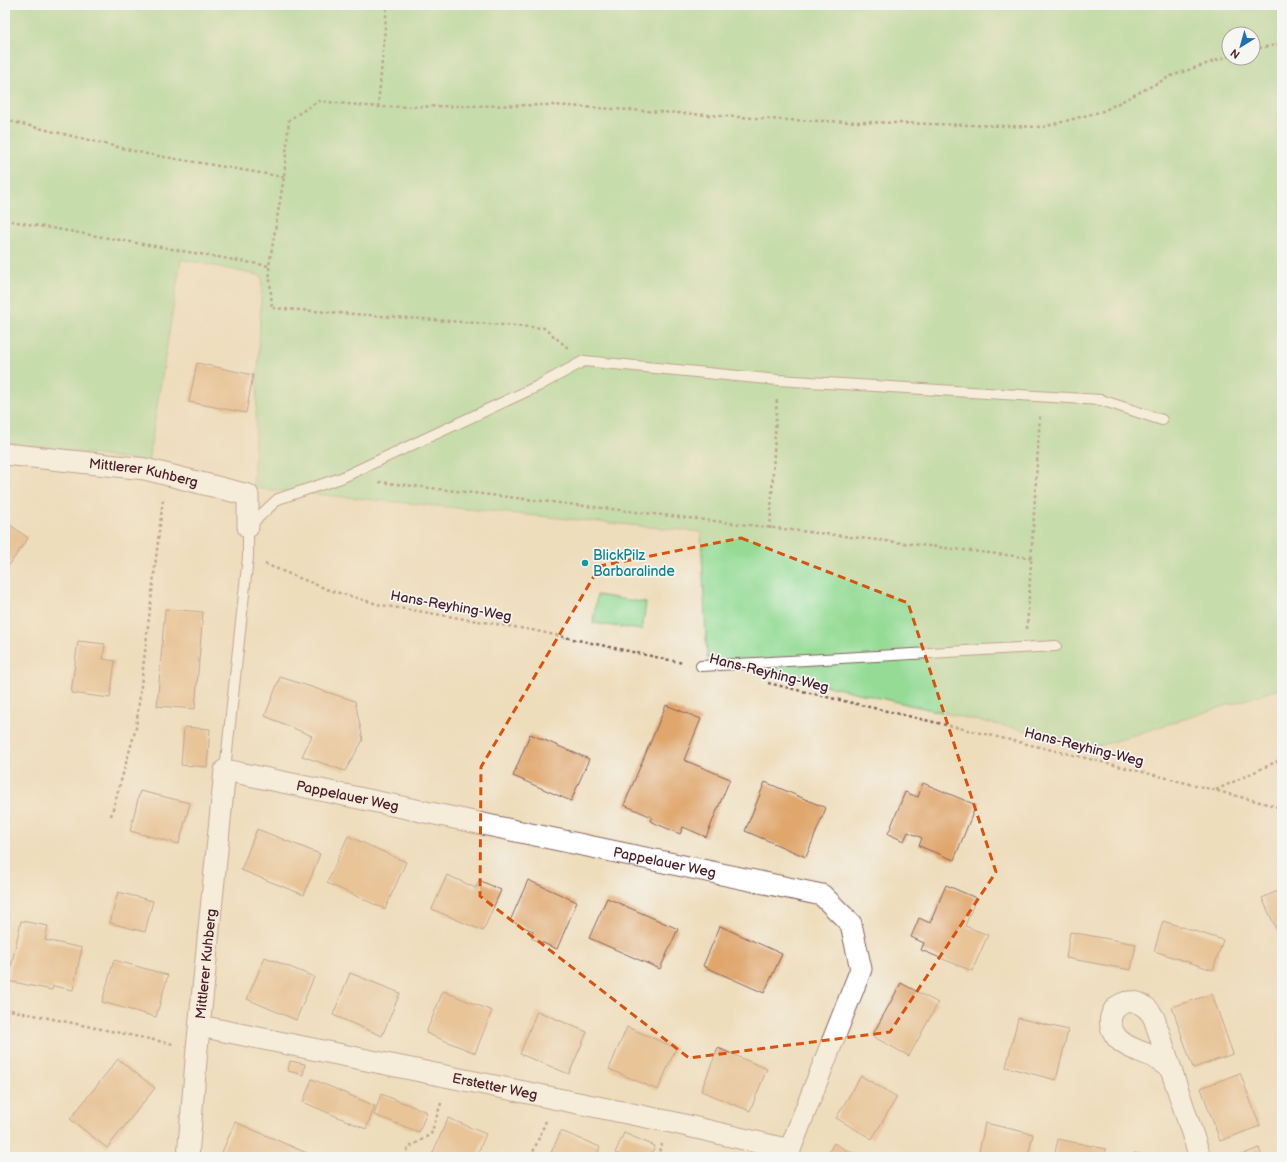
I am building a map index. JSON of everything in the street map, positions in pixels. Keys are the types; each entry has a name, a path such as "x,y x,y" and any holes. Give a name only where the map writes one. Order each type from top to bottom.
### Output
{"street":[{"name":"Mittlerer Kuhberg","path":"5,454 145,469 248,495 248,527"},
{"name":"Mittlerer Kuhberg","path":"188,1157 197,1049 225,770"},
{"name":"Pappelauer Weg","path":"225,770 822,895 851,924 861,969 788,1153"},
{"name":"Erstetter Weg","path":"200,1026 671,1122 788,1153"},
{"path":"1170,1068 1200,1157"}],"lane":[{"path":"225,770 248,557 248,527 278,499 341,478 538,386 584,361 778,380 1101,400 1162,420"},
{"path":"701,666 1056,646"}],"path":[{"path":"378,107 387,5"},
{"path":"1261,48 1282,44"},
{"path":"584,361 544,328 272,308 270,266 284,177 289,120 318,101 378,107 553,104 785,120 1043,127 1103,110 1171,76 1221,59"},
{"path":"5,120 147,154 284,177"},
{"path":"5,220 270,266"},
{"path":"770,529 778,380"},
{"path":"1028,612 1042,396"},
{"path":"111,816 136,728 166,475"},
{"path":"341,478 770,529 1032,558"},
{"name":"Hans-Reyhing-Weg","path":"248,557 329,590 381,605 532,630 701,666"},
{"name":"Hans-Reyhing-Weg","path":"762,681 1031,744 1282,808"},
{"path":"1216,790 1282,759"},
{"path":"5,1009 197,1049"},
{"path":"405,1157 408,1148 431,1134 450,1077"},
{"path":"531,1157 556,1098"}],"highlighted area":[{"path":"741,538 908,603 996,872 890,1032 689,1058 480,896 481,767 600,566"}],"green space":[{"path":"5,5 1282,5 1282,688 1099,746 975,720 707,658 701,532 253,488 262,276 181,259 148,462 5,442"},
{"path":"597,595 646,603 642,630 593,623"}],"building":[{"path":"197,363 253,375 246,413 189,402"},
{"path":"5,521 28,538 5,571"},
{"path":"165,609 203,612 195,709 157,706"},
{"path":"78,641 105,644 103,659 115,661 110,698 71,693"},
{"path":"280,677 355,701 363,740 345,771 302,756 312,736 265,716"},
{"path":"666,705 701,719 684,760 730,779 706,837 683,827 680,834 650,821 652,817 624,805"},
{"path":"184,727 210,729 207,767 181,765"},
{"path":"530,734 589,759 571,801 513,776"},
{"path":"765,782 826,808 806,857 745,831"},
{"path":"923,783 976,805 954,860 919,846 922,838 908,832 904,841 888,834 905,792 918,797"},
{"path":"140,791 190,803 179,844 130,831"},
{"path":"257,829 320,854 304,895 241,870"},
{"path":"348,836 406,862 385,909 327,883"},
{"path":"447,875 476,888 479,880 501,890 483,931 432,909"},
{"path":"528,880 577,902 557,949 531,938 533,931 510,921"},
{"path":"946,885 976,898 965,926 988,935 972,971 921,950 924,943 911,937 919,918 930,923"},
{"path":"1282,889 1282,938 1281,939 1262,898"},
{"path":"118,892 153,901 145,932 110,923"},
{"path":"607,898 678,929 660,969 589,938"},
{"path":"21,921 48,926 45,940 82,948 73,990 53,986 52,990 8,981"},
{"path":"1163,921 1223,940 1213,970 1154,951"},
{"path":"720,926 782,954 764,993 703,966"},
{"path":"1070,932 1136,944 1131,970 1066,958"},
{"path":"265,957 314,977 296,1020 247,999"},
{"path":"114,960 168,975 156,1017 102,1002"},
{"path":"350,973 400,993 382,1036 333,1015"},
{"path":"901,983 938,1003 909,1056 872,1036"},
{"path":"443,991 492,1011 475,1053 426,1033"},
{"path":"1212,994 1233,1054 1193,1068 1172,1007"},
{"path":"537,1011 587,1032 569,1074 520,1054"},
{"path":"1018,1018 1068,1030 1056,1080 1006,1067"},
{"path":"627,1027 676,1048 658,1090 609,1069"},
{"path":"718,1048 767,1069 750,1111 701,1091"},
{"path":"118,1059 155,1088 107,1148 70,1119"},
{"path":"290,1061 305,1064 303,1075 288,1071"},
{"path":"1240,1073 1260,1126 1220,1141 1201,1088"},
{"path":"861,1076 897,1097 872,1139 836,1118"},
{"path":"312,1079 375,1106 366,1129 303,1102"},
{"path":"381,1094 427,1112 419,1132 374,1115"},
{"path":"448,1118 486,1134 476,1157 431,1157"},
{"path":"235,1122 316,1157 220,1157"},
{"path":"985,1123 1033,1134 1028,1157 978,1157"},
{"path":"561,1131 600,1147 596,1157 549,1157"},
{"path":"624,1133 655,1146 651,1157 625,1157 615,1153"},
{"path":"1058,1139 1106,1149 1104,1157 1054,1157"},
{"path":"834,1143 858,1157 826,1157"},
{"path":"1259,1148 1262,1157 1236,1157"},
{"path":"1134,1153 1150,1156 1150,1157 1133,1157"}],"place":[{"name":"BlickPilz Barbaralinde","path":"585,563"}]}
